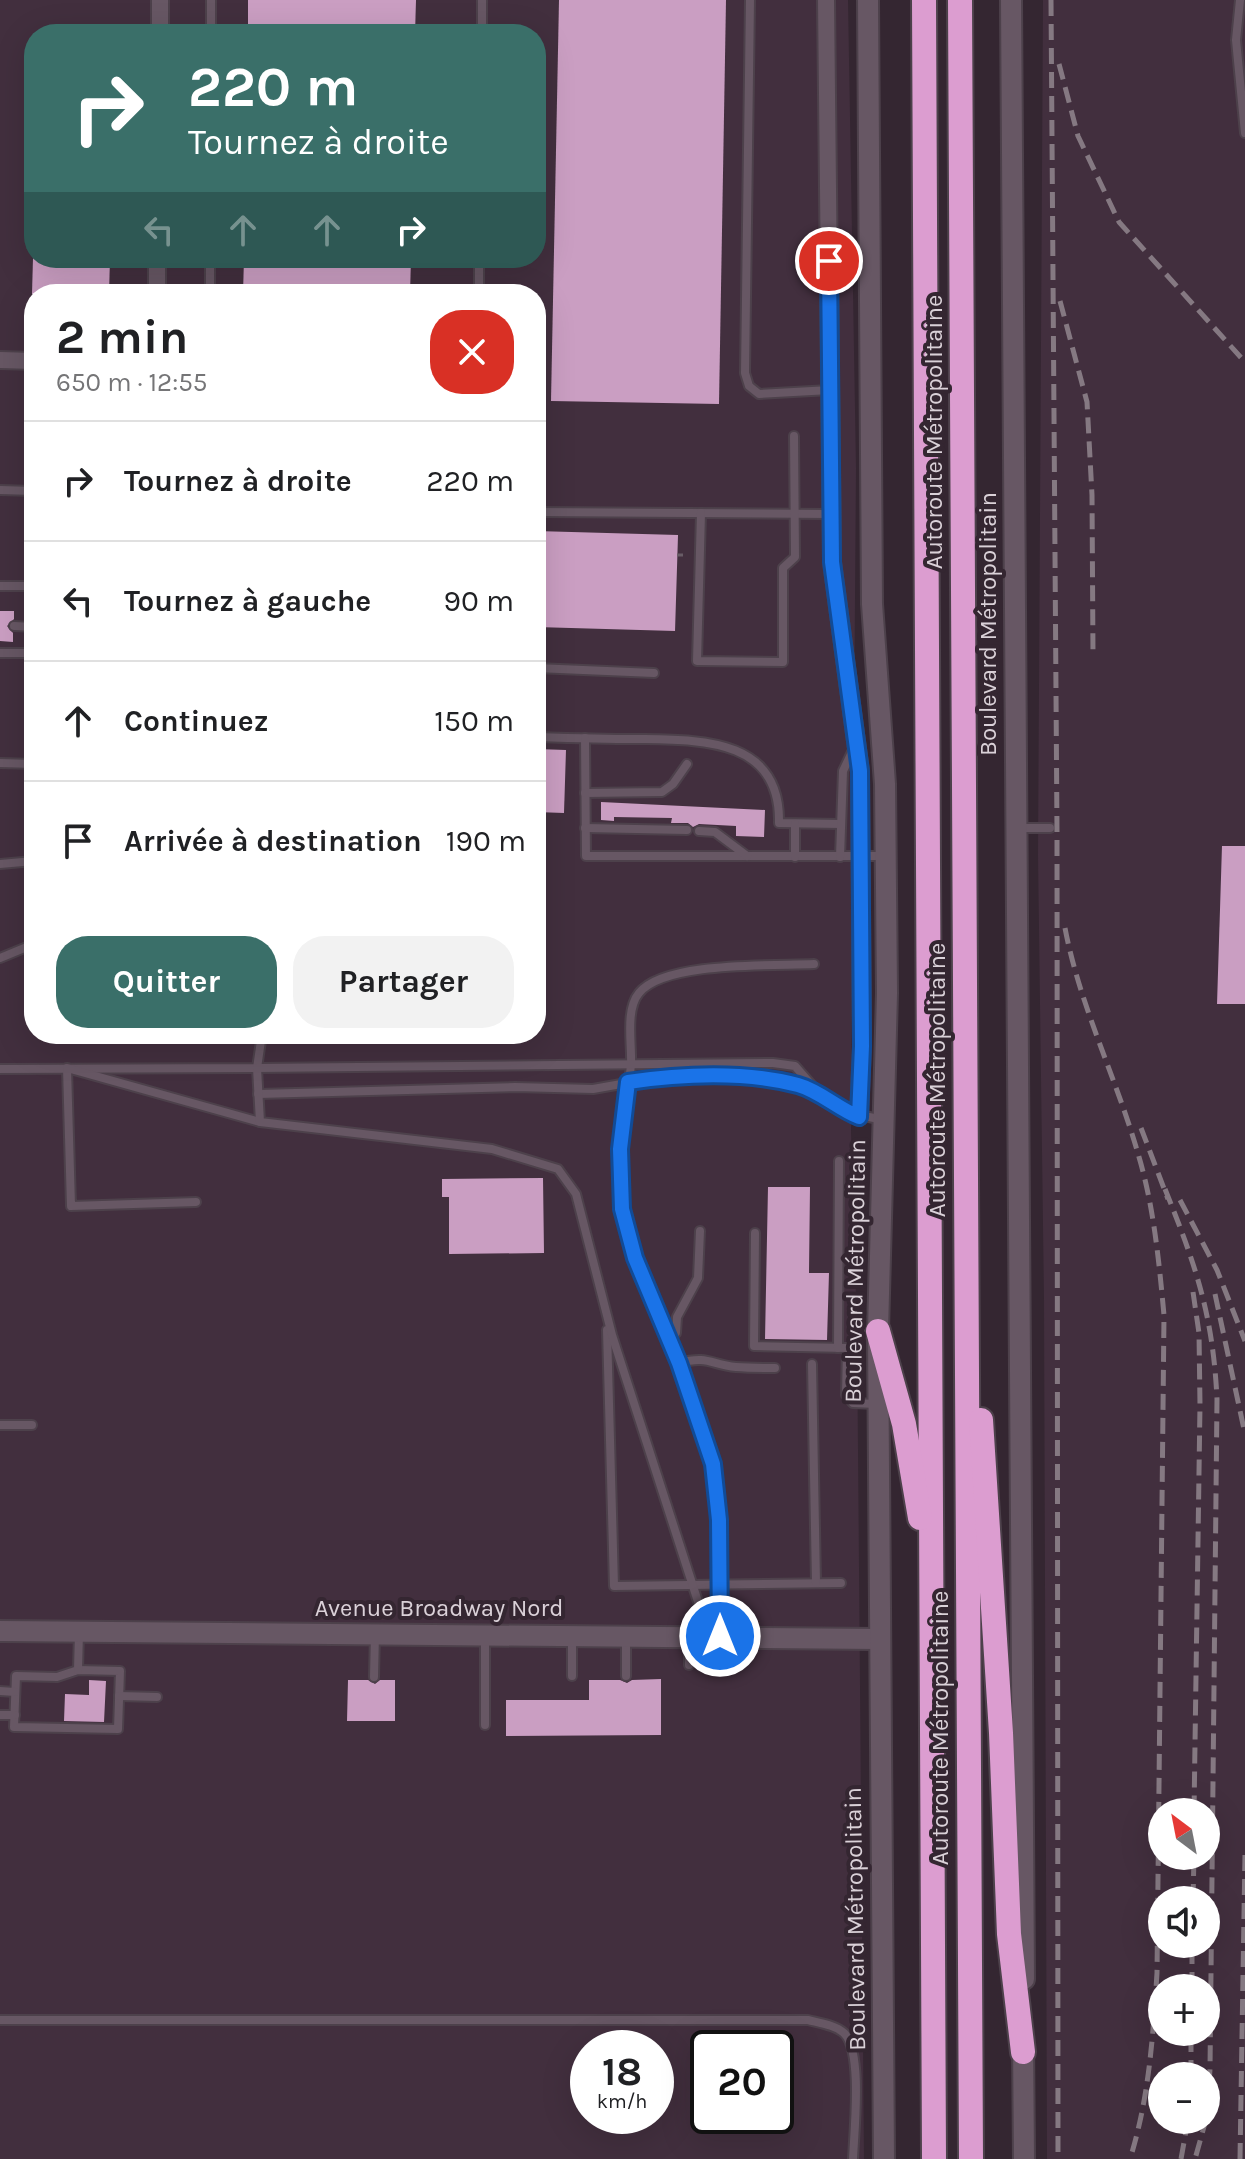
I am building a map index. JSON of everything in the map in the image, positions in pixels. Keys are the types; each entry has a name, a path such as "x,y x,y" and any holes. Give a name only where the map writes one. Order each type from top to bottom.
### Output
{"highway":[{"name":"Autoroute Métropolitaine","path":"924,0 934,2159"},
{"name":"Autoroute Métropolitaine","path":"960,0 971,2159"},
{"path":"965,1160 1001,1733 1009,1934 1023,2052"},
{"path":"878,1331 904,1424 931,1587"}],"main road":[{"name":"Boulevard Métropolitain","path":"868,0 872,604 883,739 886,856 884,1120 878,1331 884,2159"},
{"name":"Boulevard Métropolitain","path":"1011,0 1024,2159"},
{"name":"Avenue Broadway Nord","path":"0,1631 879,1639"}],"street":[{"path":"160,0 160,24"},
{"path":"826,0 833,583 857,742 861,857 859,1117"},
{"path":"0,360 24,361"}],"lane":[{"path":"211,0 211,24"},
{"path":"482,0 482,24"},
{"path":"750,0 745,373 749,386 759,394 830,390"},
{"path":"1240,0 1236,40 1245,133"},
{"path":"701,513 697,661 783,662 783,568 795,557 794,436"},
{"path":"0,490 24,491"},
{"path":"546,512 831,514"},
{"path":"0,586 24,586"},
{"path":"14,626 24,626"},
{"path":"0,653 24,653"},
{"path":"546,668 654,673"},
{"path":"546,737 704,741 732,748 757,764 768,776 777,797 779,823 841,824"},
{"path":"585,738 586,856 886,856"},
{"path":"840,857 843,771 857,742"},
{"path":"0,763 24,764"},
{"path":"585,793 662,792 673,784 687,764"},
{"path":"795,824 795,857"},
{"path":"585,828 687,830"},
{"path":"1014,828 1050,828"},
{"path":"699,831 715,832 748,857"},
{"path":"0,864 24,862"},
{"path":"0,958 24,948"},
{"path":"689,1665 704,1636 719,1585 718,1492 713,1464 679,1363 635,1258 622,1209 620,1149 631,1063 633,1005 639,993 661,977 688,971 814,964"},
{"path":"260,1122 257,1068 261,1044"},
{"path":"0,1069 787,1064 802,1071 822,1097"},
{"path":"67,1068 260,1122 492,1149 558,1169 576,1194 607,1313 701,1611 704,1636"},
{"path":"67,1068 71,1206 196,1202"},
{"path":"258,1094 515,1087 593,1089 655,1078 734,1078 797,1085 859,1117 884,1120"},
{"path":"838,1348 839,1161"},
{"path":"669,1339 676,1333 677,1317 698,1278 700,1231"},
{"path":"755,1233 754,1346 847,1348 846,1395 858,1404 878,1404"},
{"path":"607,1313 614,1586 841,1583"},
{"path":"679,1363 700,1359 722,1362 731,1367 775,1368"},
{"path":"812,1364 816,1583"},
{"path":"0,1425 32,1425"},
{"path":"78,1670 79,1632"},
{"path":"374,1677 375,1633"},
{"path":"485,1634 485,1725"},
{"path":"572,1635 572,1676"},
{"path":"626,1635 626,1676"},
{"path":"78,1670 120,1671 118,1729 14,1727 15,1692 16,1676 57,1677 78,1670"},
{"path":"0,1691 15,1692"},
{"path":"119,1696 157,1697"},
{"path":"0,1715 15,1715"},
{"path":"0,2020 786,2017 808,2020 842,2030 851,2044 855,2071 853,2159"}],"shaded area":[{"path":"0,0 848,0 856,468 851,1132 857,1330 864,2159 0,2159"},
{"path":"1043,0 1245,0 1245,2159 1047,2159 1044,1299 1038,855"}],"building":[{"path":"248,0 416,0 415,24 248,24"},
{"path":"559,0 726,0 719,404 551,401"},
{"path":"33,268 110,268 109,284 32,284"},
{"path":"244,268 411,268 410,284 243,284"},
{"path":"546,531 678,535 675,631 546,627"},
{"path":"0,611 14,611 14,619 7,626 13,633 13,642 0,641"},
{"path":"546,749 566,750 564,813 546,812"},
{"path":"601,802 765,810 764,837 736,836 736,826 699,824 693,827 688,823 671,823 672,818 614,817 614,821 601,820"},
{"path":"1222,846 1245,846 1245,1004 1217,1004"},
{"path":"543,1178 544,1253 449,1254 449,1197 442,1197 442,1179"},
{"path":"768,1187 810,1187 809,1273 829,1273 827,1340 765,1339"},
{"path":"661,1679 661,1735 506,1736 506,1700 589,1700 589,1680 620,1680 627,1683"},
{"path":"89,1680 106,1681 104,1722 64,1721 65,1694 89,1695"},
{"path":"348,1680 368,1680 375,1684 380,1680 395,1680 395,1721 347,1721"}],"railway":[{"path":"1051,0 1057,831 1058,2159"},
{"path":"1059,64 1078,136 1119,222 1245,362"},
{"path":"1060,301 1087,402 1092,495 1093,655"},
{"path":"1065,928 1089,1015 1144,1176 1155,1235 1164,1315 1157,1973 1146,2090 1130,2159"},
{"path":"1141,1128 1168,1199"},
{"path":"1165,1189 1201,1291 1212,1342 1217,1399 1210,2069 1207,2116 1195,2159"},
{"path":"1180,1200 1217,1270 1245,1341"},
{"path":"1193,1292 1199,1333 1200,1405 1194,1798"},
{"path":"1215,1294 1245,1434"},
{"path":"1240,2159 1245,1854"},
{"path":"1193,1886 1194,1870"},
{"path":"1192,1958 1192,1974"},
{"path":"1191,2046 1191,2062"},
{"path":"1181,2159 1185,2134"}],"route":[{"path":"720,1636 718,1492 713,1464 679,1363 635,1258 626,1228 620,1191 620,1149 628,1082 655,1078 734,1078 797,1085 810,1089 859,1117 862,1046 860,771 833,583 829,261"}]}
